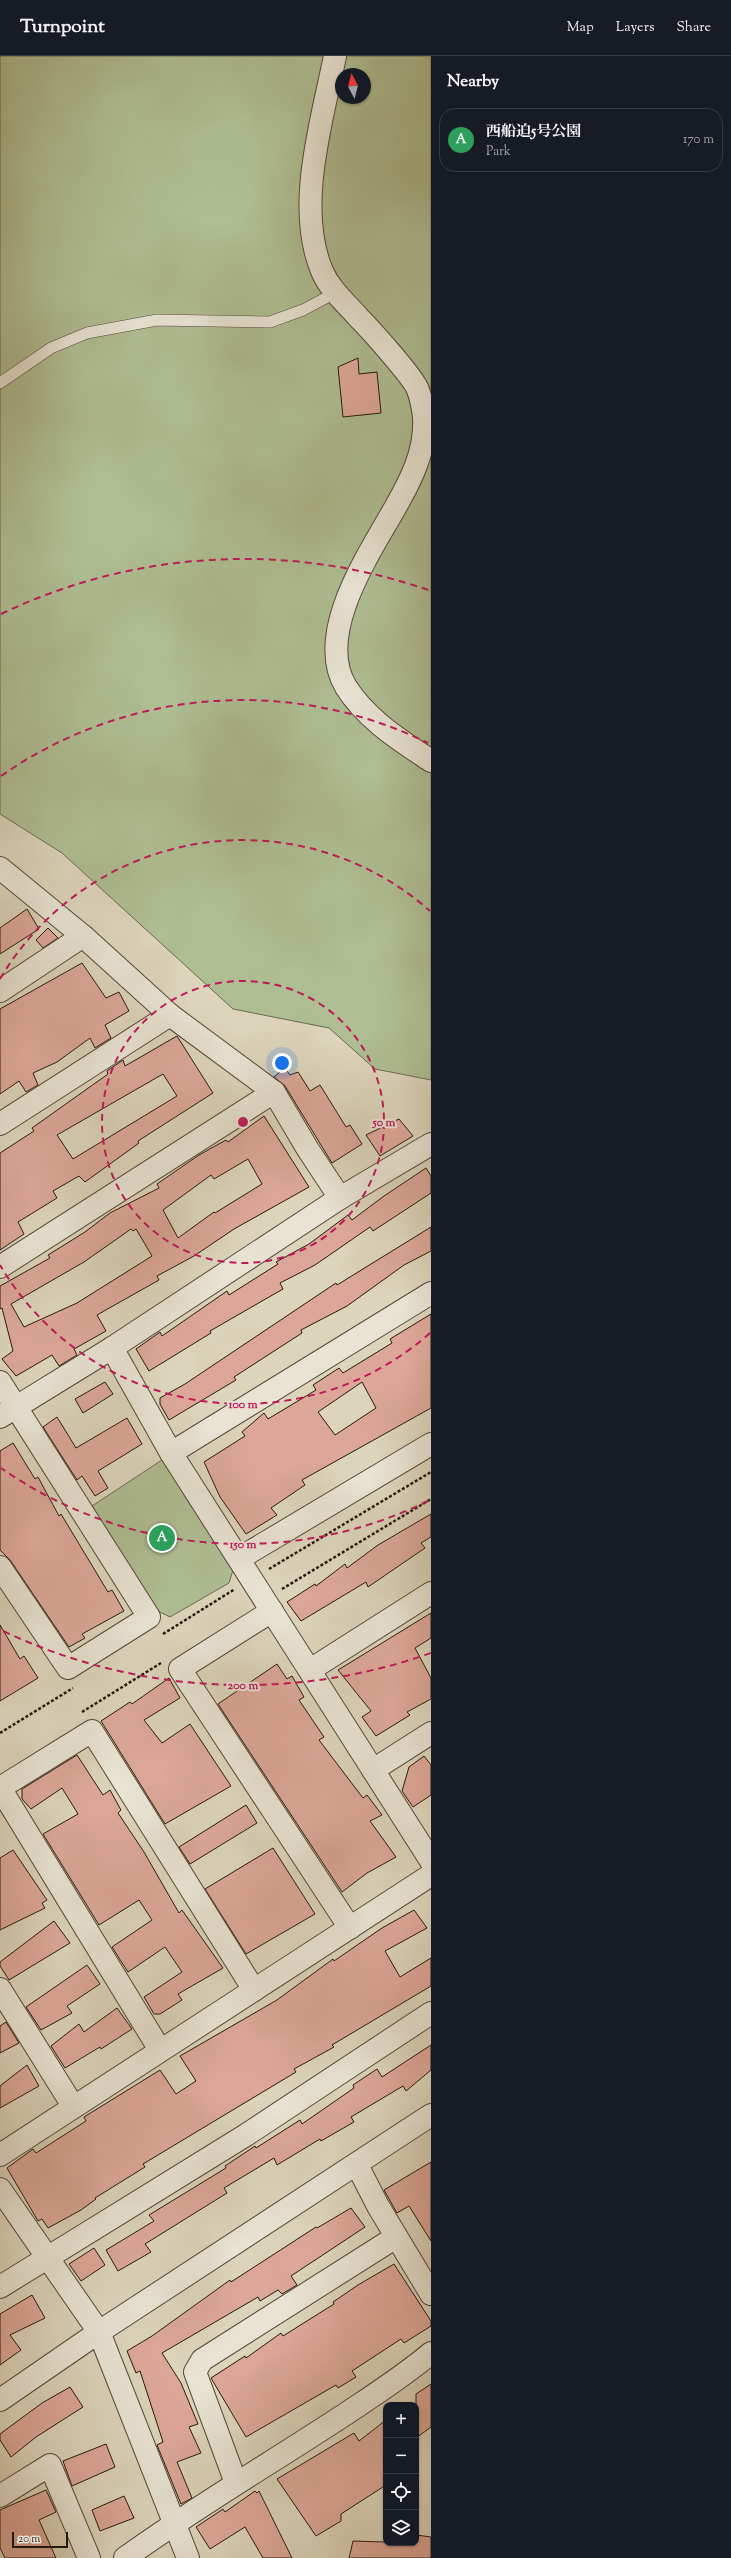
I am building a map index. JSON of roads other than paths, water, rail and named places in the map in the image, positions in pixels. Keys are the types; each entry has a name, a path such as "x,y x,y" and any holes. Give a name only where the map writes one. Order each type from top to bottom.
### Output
{"street":[{"path":"335,56 314,162 310,210 312,241 322,272 335,292 361,319 418,388 424,417 423,441 412,477 355,578 337,638 336,658 345,685 357,702 390,733 431,761"},
{"path":"0,868 83,936 170,1015 274,1092 307,1148 340,1198"},
{"path":"0,992 83,936"},
{"path":"0,1124 170,1015"},
{"path":"0,1267 274,1092"},
{"path":"8,1412 112,1348 340,1198 431,1144"},
{"path":"171,1453 431,1292"},
{"path":"112,1348 171,1453 240,1558 431,1861"},
{"path":"0,1382 8,1412 149,1617 68,1668 0,1568"},
{"path":"240,1558 431,1444"},
{"path":"310,1670 431,1593"},
{"path":"272,1611 180,1669 350,1928"},
{"path":"160,2050 0,1788 92,1731 254,1990"},
{"path":"373,1770 431,1733"},
{"path":"0,2154 431,1875"},
{"path":"0,1989 73,2106"},
{"path":"0,2287 46,2257 246,2135 431,2013"},
{"path":"0,2400 99,2332 357,2165 431,2115"},
{"path":"357,2165 396,2237 431,2294"},
{"path":"0,2189 99,2332 188,2558"},
{"path":"236,2483 195,2372 202,2360 396,2237"},
{"path":"125,2558 174,2522 413,2369 431,2353"},
{"path":"0,2496 50,2465 89,2558"}],"lane":[{"path":"0,384 51,348 87,333 157,320 270,322 303,310 335,292"}],"place":[{"name":"西船迫5号公園","path":"162,1538"}]}
